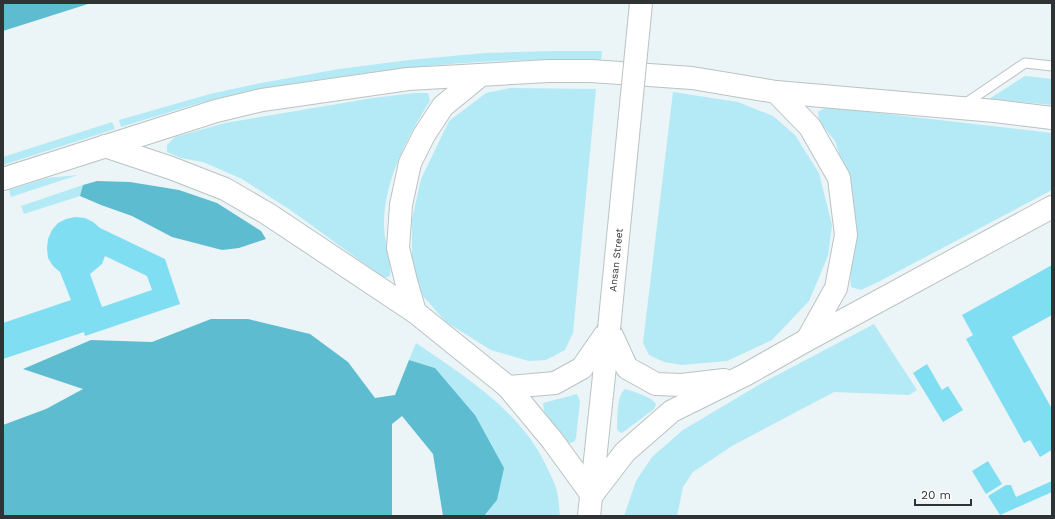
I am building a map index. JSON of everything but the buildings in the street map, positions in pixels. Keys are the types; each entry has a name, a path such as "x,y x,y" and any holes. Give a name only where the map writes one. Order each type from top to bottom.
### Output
{"street":[{"name":"Ansan Street","path":"590,506 641,3"},
{"path":"3,179 216,111 262,100 408,79 548,71 591,71 692,78 776,92 1052,118"},
{"path":"415,312 398,248 401,204 410,163 424,135 443,106 481,75"},
{"path":"776,92 810,126 839,178 846,235 836,288 807,340"},
{"path":"105,146 171,168 225,189 268,214 415,312 508,387 552,440 590,506 625,452 672,411 741,377 1052,207"},
{"path":"609,329 627,368 656,384 682,385 741,377"},
{"path":"508,387 555,383 582,368 609,329"}],"lane":[{"path":"958,108 1025,62 1052,66"}],"shaded area":[{"path":"3,3 91,3 3,31"},
{"path":"602,51 601,60 563,59 487,61 412,67 337,77 222,97 121,127 119,120 210,94 339,69 409,60 485,53"},
{"path":"1025,76 1052,79 1052,105 989,99"},
{"path":"510,88 596,89 573,333 565,350 546,360 529,361 491,350 446,322 423,296 412,267 412,219 421,179 449,121 486,93"},
{"path":"673,92 738,102 773,116 795,135 819,173 832,225 828,256 809,301 772,340 727,361 682,365 664,362 649,355 643,343"},
{"path":"428,93 430,101 405,144 392,176 385,209 384,225 389,257 390,276 384,278 289,209 242,179 203,162 181,158 167,152 167,145 175,137 225,123 373,98"},
{"path":"826,107 1052,133 1052,190 880,281 861,290 851,287 845,171 835,141 819,121 818,112"},
{"path":"112,122 115,129 3,165 3,157"},
{"path":"78,175 11,197 9,190 47,178"},
{"path":"97,181 130,182 179,190 217,203 261,231 266,239 239,248 222,250 172,237 132,216 80,196 83,185"},
{"path":"83,185 80,196 24,214 21,206"},
{"path":"211,319 248,319 310,334 348,362 375,398 395,395 409,360 435,368 475,415 504,468 497,500 484,516 443,516 433,454 402,416 392,424 392,516 3,516 3,425 46,409 83,389 23,369 91,340 152,342"},
{"path":"874,324 917,390 909,395 834,392 732,446 693,472 683,487 677,516 624,516 636,481 652,457 683,430 762,383"},
{"path":"416,343 492,398 525,432 538,451 555,484 560,516 484,516 497,500 475,415 435,368 409,360"},
{"path":"625,389 647,397 656,404 654,409 622,433 617,429 618,413 620,397"},
{"path":"577,394 580,401 576,438 574,442 569,443 565,440 544,411 543,403"}]}
